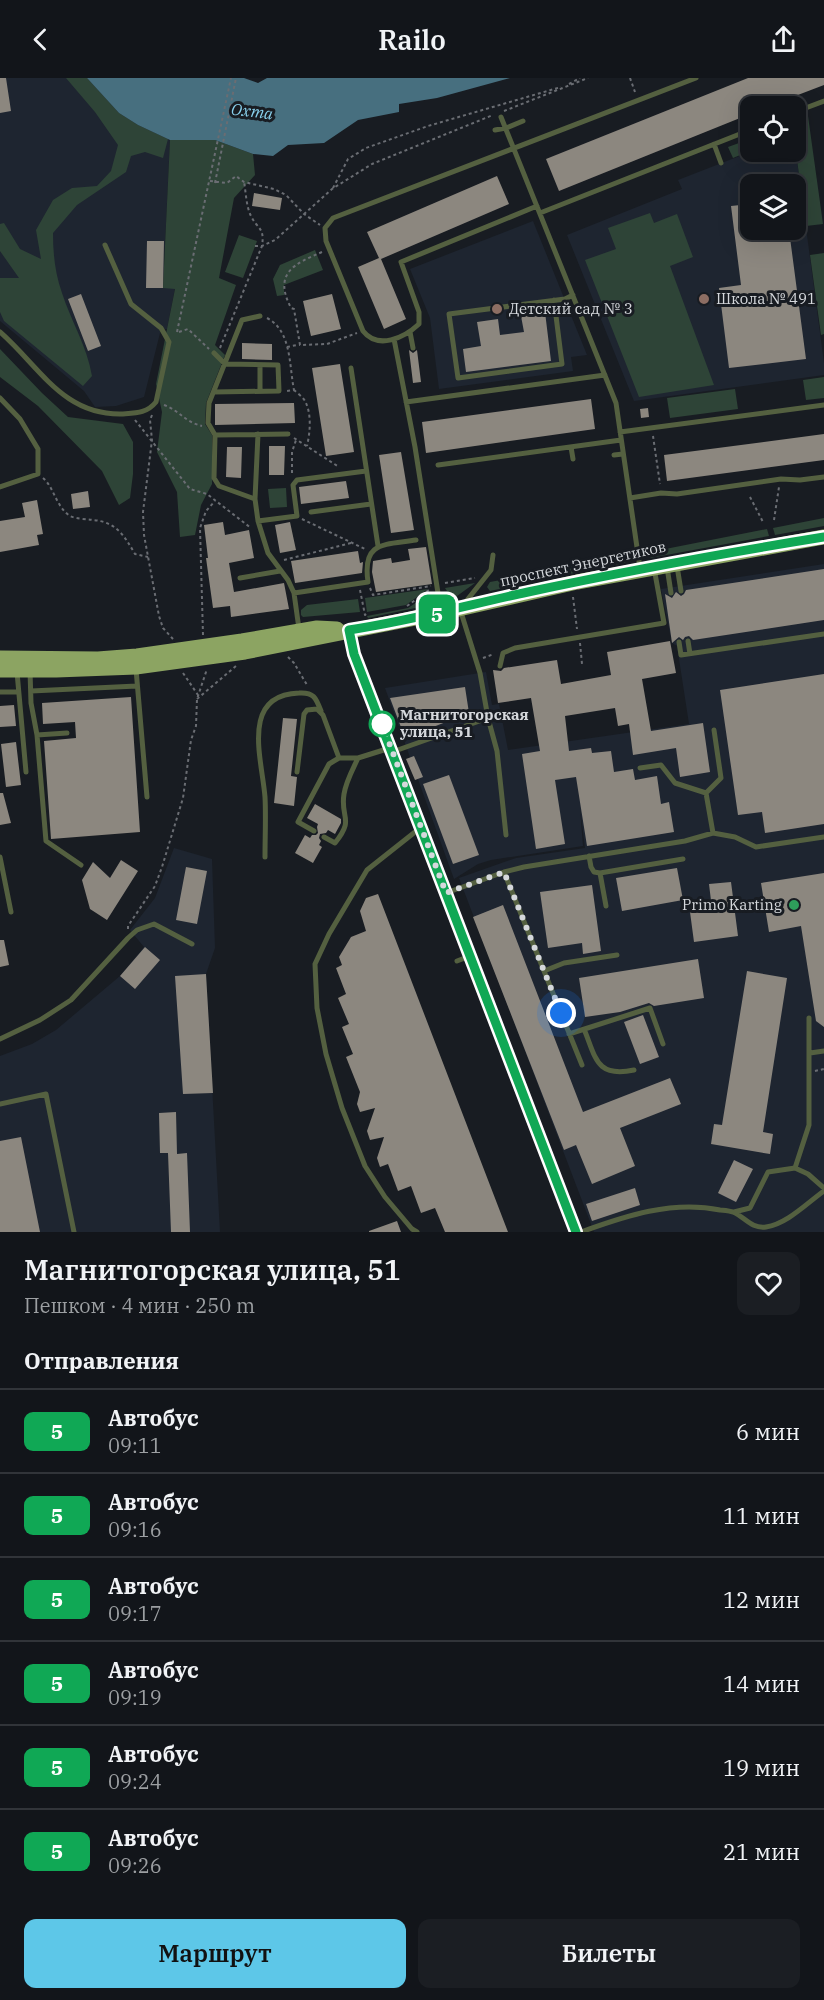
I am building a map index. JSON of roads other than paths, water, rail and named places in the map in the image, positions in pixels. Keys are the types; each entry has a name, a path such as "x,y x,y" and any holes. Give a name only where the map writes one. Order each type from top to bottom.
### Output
{"main road":[{"name":"проспект Энергетиков","path":"0,670 136,668 245,652 659,566 824,537"},
{"name":"проспект Энергетиков","path":"0,658 136,656 317,628 349,630"}],"street":[{"path":"349,630 354,654 576,1232"}],"lane":[{"path":"537,206 401,262 419,312 419,324 410,332 394,339 376,341 368,338 329,249 325,234 333,218 696,78"},
{"path":"806,108 824,101"},
{"path":"501,117 616,403 630,498 671,592"},
{"path":"495,130 523,121"},
{"path":"540,213 740,134"},
{"path":"714,144 721,163"},
{"path":"0,332 14,344 41,375 69,400 91,410 110,414 144,412 151,409 156,402 169,342 161,328 131,303 105,245"},
{"path":"554,300 562,364 458,378 449,314 573,296"},
{"path":"255,499 219,486 214,478 215,435 208,423 209,403 242,320 260,316"},
{"path":"410,332 413,348"},
{"path":"394,339 415,447 441,613"},
{"path":"214,392 279,391 278,365 225,364 215,355"},
{"path":"260,365 260,391"},
{"path":"351,368 378,546"},
{"path":"406,402 605,375"},
{"path":"0,398 20,419 38,449 38,474 0,487"},
{"path":"620,432 824,405"},
{"path":"258,434 255,499 258,521 268,553 288,580 294,594 299,631"},
{"path":"215,435 288,434"},
{"path":"438,465 621,440"},
{"path":"571,447 573,459"},
{"path":"614,455 623,454"},
{"path":"258,521 297,516 292,485 297,480 366,471"},
{"path":"630,498 661,493 677,494 781,479 800,480 824,477"},
{"path":"310,512 371,504"},
{"path":"294,594 368,582 366,568 368,556 378,546 416,540"},
{"path":"493,555 491,570 460,609 477,661 488,718 498,751 507,835"},
{"path":"659,566 681,591"},
{"path":"500,666 503,653 515,648 664,623 659,566"},
{"path":"240,578 280,570"},
{"path":"679,642 681,655 824,634"},
{"path":"688,640 690,654"},
{"path":"136,668 147,797"},
{"path":"24,670 31,691 37,735 46,841 81,865"},
{"path":"24,670 17,692 26,772"},
{"path":"31,691 137,686"},
{"path":"0,692 17,692"},
{"path":"265,857 265,799 258,750 263,711 277,697 289,693 310,693 315,696 339,758"},
{"path":"297,772 304,714 312,708 321,711"},
{"path":"314,831 298,822 325,768 333,760 358,758 391,750 488,718"},
{"path":"706,793 721,778 714,730"},
{"path":"37,735 67,733"},
{"path":"14,735 21,734"},
{"path":"324,837 335,843 347,825 344,795 346,784 358,758"},
{"path":"640,768 661,765 675,783 706,793"},
{"path":"706,793 713,833"},
{"path":"417,1232 385,1197 365,1166 342,1108 326,1054 317,1008 315,964 329,934 367,870 422,829"},
{"path":"446,893 504,872 685,841 713,833 735,837 756,847 824,837"},
{"path":"590,856 591,867 594,872 600,873 683,859"},
{"path":"0,857 11,912"},
{"path":"504,872 582,1065"},
{"path":"600,873 606,906"},
{"path":"0,1039 40,1020 70,1000 137,930 154,924 192,944"},
{"path":"544,971 564,963 617,955"},
{"path":"457,962 470,956"},
{"path":"569,1034 650,1008 663,1044"},
{"path":"795,1168 809,1125 809,1018"},
{"path":"584,1029 597,1062 607,1071 620,1073 634,1070"},
{"path":"810,1053 824,1051"},
{"path":"0,1104 46,1094 74,1232"},
{"path":"581,1232 624,1216 684,1206 734,1212 750,1208 768,1172 795,1168 808,1174 824,1189 782,1222 766,1227 753,1226 734,1212"}],"water":[{"name":"Охта","path":"87,78 244,78 258,83 267,78 510,78 437,98 399,104 399,112 358,120 324,143 288,145 273,156 253,154 215,140 170,140 119,113"}],"place":[{"name":"Школа № 491","path":"704,299"},
{"name":"Детский сад № 3","path":"497,309"},
{"name":"Магнитогорская улица, 51","path":"382,724"},
{"name":"Primo Karting","path":"794,905"}]}
